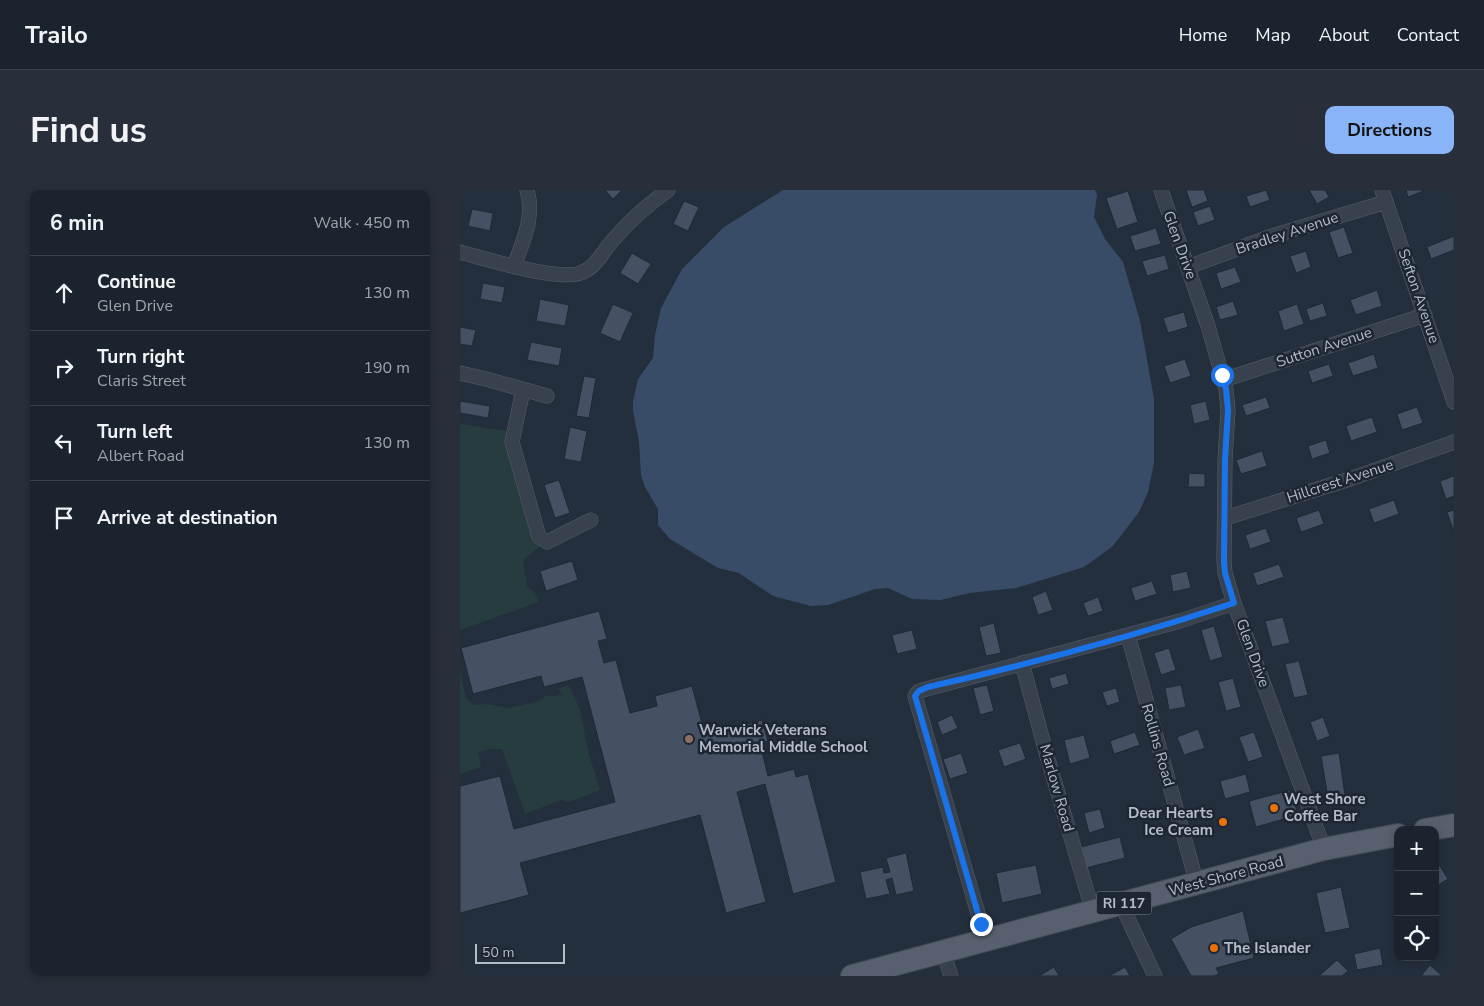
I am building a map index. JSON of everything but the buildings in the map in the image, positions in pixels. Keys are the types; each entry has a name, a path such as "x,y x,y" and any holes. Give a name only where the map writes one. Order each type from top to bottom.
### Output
{"main road":[{"path":"1439,828 1454,825"},
{"name":"West Shore Road","path":"852,976 1324,849 1394,836"}],"street":[{"path":"514,266 530,220 530,200 527,190"},
{"path":"460,252 558,276 585,272 591,268 614,239 651,202 668,190"},
{"name":"Glen Drive","path":"1161,190 1208,326 1226,389 1228,410 1225,460 1225,573 1234,603 1324,849"},
{"name":"Bradley Avenue","path":"1188,267 1384,196"},
{"name":"Sefton Avenue","path":"1384,196 1454,402"},
{"name":"Sutton Avenue","path":"1223,380 1425,315"},
{"path":"460,373 547,396"},
{"path":"523,390 512,442 539,536 547,542 591,520"},
{"name":"Hillcrest Avenue","path":"1225,518 1350,479 1454,442"},
{"path":"986,941 915,696 919,691 928,687 1180,621 1234,603"},
{"name":"Rollins Road","path":"1128,635 1197,884"},
{"name":"Marlow Road","path":"1022,663 1093,912"},
{"path":"1121,904 1155,976"},
{"path":"943,952 951,976"}],"green space":[{"path":"460,424 513,432 545,542 523,560 527,586 535,593 539,602 460,630"},
{"path":"460,670 466,698 474,705 487,704 508,708 536,702 546,696 563,695 558,688 569,686 580,709 588,751 600,790 569,802 561,800 525,814 502,749 478,752 481,767 460,774"}],"water":[{"path":"783,190 1095,190 1097,195 1094,217 1105,239 1123,262 1140,321 1154,399 1154,463 1148,492 1139,512 1113,546 1084,567 1016,588 969,593 941,600 912,599 888,588 875,589 828,605 811,606 773,596 739,573 718,568 670,539 658,525 658,509 645,487 641,475 639,441 633,411 633,401 638,379 653,358 655,335 661,308 682,269 724,227"}],"place":[{"name":"Warwick Veterans Memorial Middle School","path":"689,739"},
{"name":"West Shore Coffee Bar","path":"1274,808"},
{"name":"Dear Hearts Ice Cream","path":"1223,822"},
{"name":"The Islander","path":"1214,948"}],"route":[{"path":"981,924 915,696 919,691 928,687 1079,649 1180,621 1234,603 1225,573 1224,562 1225,460 1228,410 1226,389 1222,375"}]}
